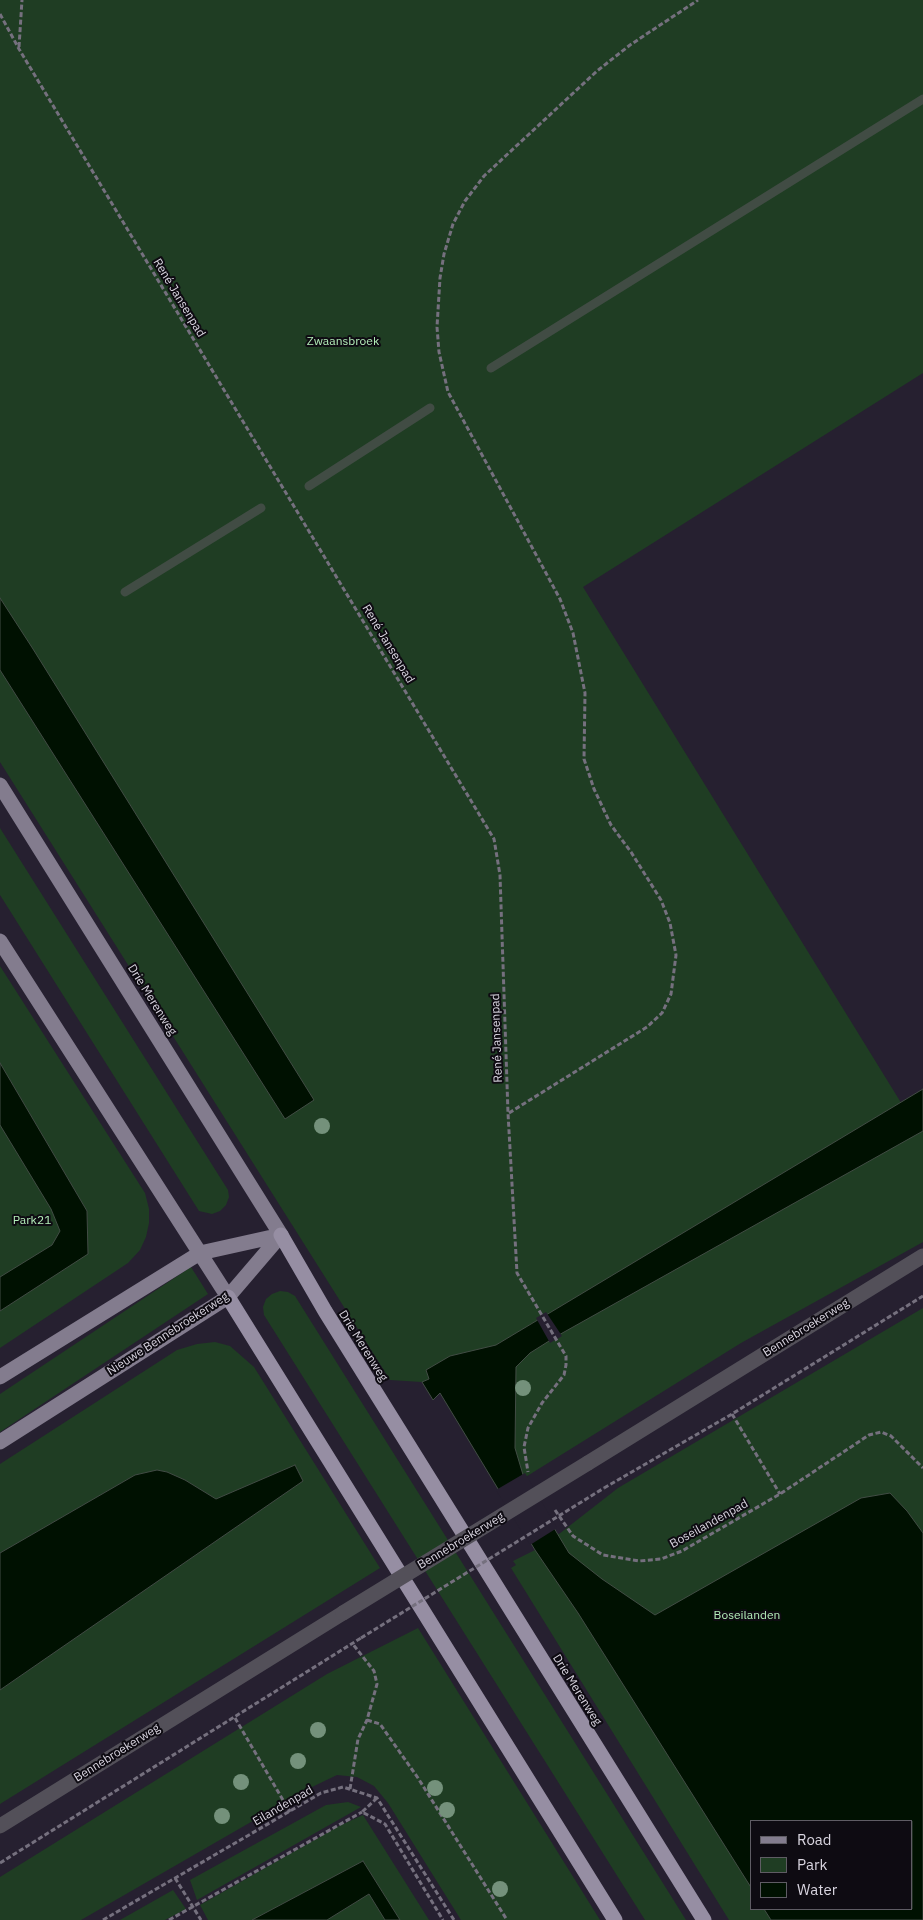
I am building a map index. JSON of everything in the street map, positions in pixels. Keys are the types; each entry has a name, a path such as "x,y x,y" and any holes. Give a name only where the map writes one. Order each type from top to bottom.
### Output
{"highway":[{"name":"Drie Merenweg","path":"281,1235 330,1320 704,1920"},
{"path":"228,1296 615,1920"}],"main road":[{"name":"Drie Merenweg","path":"0,785 281,1235"},
{"path":"0,940 228,1296"},
{"path":"0,1377 200,1254 281,1235"},
{"name":"Nieuwe Bennebroekerweg","path":"0,1442 228,1296 281,1235"}],"street":[{"name":"Bennebroekerweg","path":"0,1826 923,1256"}],"path":[{"path":"19,49 22,0"},
{"path":"508,1113 647,1027 662,1013 671,994 676,955 670,923 661,900 631,852 611,825 594,790 584,759 585,693 573,633 560,599 448,392 438,352 437,306 442,262 453,224 465,201 484,176 597,71 630,45 698,0"},
{"name":"René Jansenpad","path":"0,14 19,49 494,839 500,875 508,1113 517,1273 566,1356 564,1375 542,1403 528,1428 524,1448 526,1470 532,1478"},
{"path":"0,1863 604,1488 732,1414 923,1296"},
{"path":"732,1414 780,1494"},
{"name":"Boseilandenpad","path":"552,1507 573,1536 603,1555 639,1560 662,1559 682,1551 780,1494 869,1435 881,1432 891,1436 923,1468"},
{"path":"350,1789 358,1739 367,1720 378,1684 374,1671 352,1643"},
{"path":"234,1718 290,1812"},
{"path":"367,1720 380,1724 418,1778 507,1920"},
{"name":"Eilandenpad","path":"104,1920 321,1793 344,1787 378,1798"},
{"path":"169,1920 362,1812 378,1798 454,1920"},
{"path":"362,1812 385,1824 444,1920"},
{"path":"175,1878 201,1920"}],"green space":[{"name":"Zwaansbroek","path":"0,0 923,0 923,373 583,587 908,1114 923,1106 923,1242 741,1343 524,1478 429,1379 422,1382 390,1380 0,762 0,670 285,1119 0,642"},
{"path":"0,828 228,1190 229,1197 226,1205 220,1211 212,1214 199,1211 0,895"},
{"path":"0,966 145,1193 149,1209 149,1223 146,1237 140,1250 128,1263 0,1348 0,1311 88,1253 87,1211 0,1063"},
{"name":"Park21","path":"0,1102 75,1232 0,1283"},
{"path":"191,1267 208,1294 0,1432 0,1394"},
{"path":"280,1291 288,1292 295,1296 686,1920 645,1920 264,1315 263,1307 266,1299"},
{"name":"Boseilanden","path":"923,1308 923,1920 729,1920 511,1568 516,1565 513,1561 535,1550 538,1552 557,1533 559,1534 618,1488"},
{"path":"215,1342 230,1346 254,1367 380,1568 0,1804 0,1690 303,1481 295,1465 216,1499 185,1480 167,1472 157,1470 135,1475 0,1553 0,1464 177,1350 197,1344"},
{"path":"418,1628 600,1920 461,1920 388,1803 374,1786 357,1777 337,1775 310,1788 81,1920 0,1920 0,1877 327,1674"},
{"path":"348,1802 361,1807 197,1900 190,1880 326,1805"},
{"path":"363,1815 429,1920 400,1920 363,1861 252,1920 208,1920 200,1905 339,1826"},
{"path":"173,1890 186,1909 165,1920 120,1920"},
{"path":"369,1894 385,1920 327,1920"}],"water":[{"path":"0,598 314,1100 285,1119 0,670"},
{"path":"0,1063 87,1211 88,1254 0,1311 0,1277 52,1245 60,1231 51,1209 0,1125"},
{"path":"923,1089 923,1131 557,1336 530,1353 516,1367 515,1448 524,1478 569,1553 602,1579 655,1615 861,1498 890,1493 907,1511 923,1533 923,1920 771,1920 765,1910 913,1910 913,1820 750,1820 750,1886 578,1613 535,1550 440,1393 433,1400 422,1382 429,1379 426,1370 450,1356 496,1345"},
{"path":"295,1465 303,1481 0,1690 0,1553 135,1475 157,1470 167,1472 185,1480 216,1499"},
{"path":"363,1861 400,1920 385,1920 369,1894 327,1920 252,1920"}],"pier":[{"path":"546,1312 562,1336 550,1343 536,1318"},
{"path":"525,1473 557,1528 530,1545 496,1490"}],"waterway":[{"path":"491,368 923,99"},
{"path":"309,486 430,408"},
{"path":"125,592 261,508"}]}
